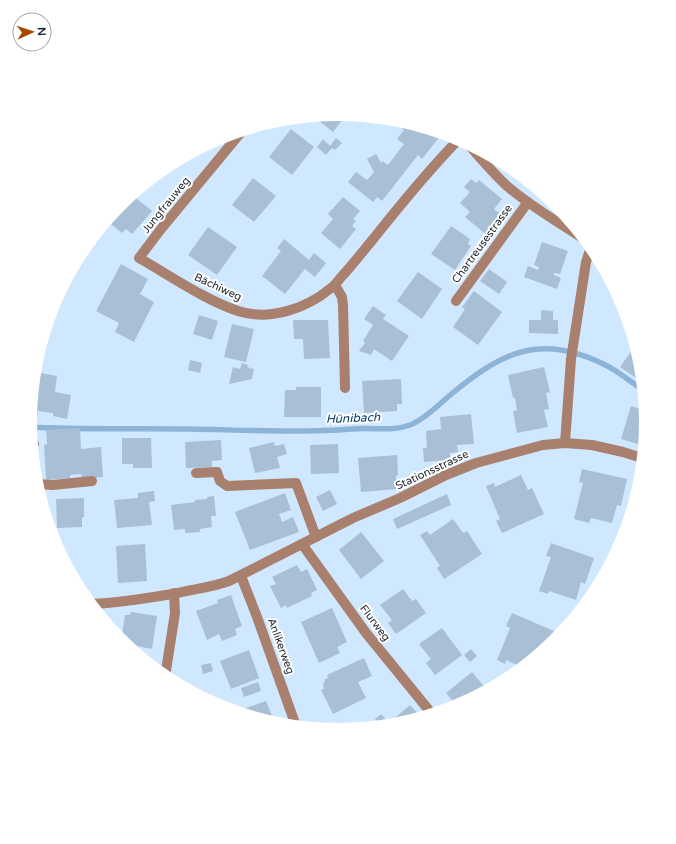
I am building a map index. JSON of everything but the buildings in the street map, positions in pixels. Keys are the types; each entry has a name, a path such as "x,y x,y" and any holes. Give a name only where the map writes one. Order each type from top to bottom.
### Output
{"street":[{"name":"Jungfrauweg","path":"139,258 235,139"},
{"name":"Bächiweg","path":"139,258 219,303 238,311 256,314 283,312 296,308 310,302 335,285 454,144"},
{"name":"Chartreusestrasse","path":"479,156 502,181 528,202 567,227"},
{"name":"Chartreusestrasse","path":"456,301 528,202"},
{"path":"554,219 557,216"},
{"path":"565,443 571,358 588,255"},
{"path":"335,285 342,297 344,305 344,388"},
{"name":"Stationsstrasse","path":"98,604 111,603 217,585 241,576 353,518 400,498 476,462 543,445 565,443 592,445 636,456"},
{"path":"196,473 217,472 220,481 227,486 296,483 316,537"},
{"path":"44,484 53,485 92,481"},
{"name":"Flurweg","path":"302,544 366,633 428,709"},
{"name":"Anlikerweg","path":"241,576 260,624 294,719"},
{"path":"167,669 175,613 174,593"}],"waterway":[{"name":"Hünibach","path":"37,427 291,431 381,429 403,427 420,420 479,372 491,365 514,354 539,349 559,350 579,354 608,366 636,385"}]}
